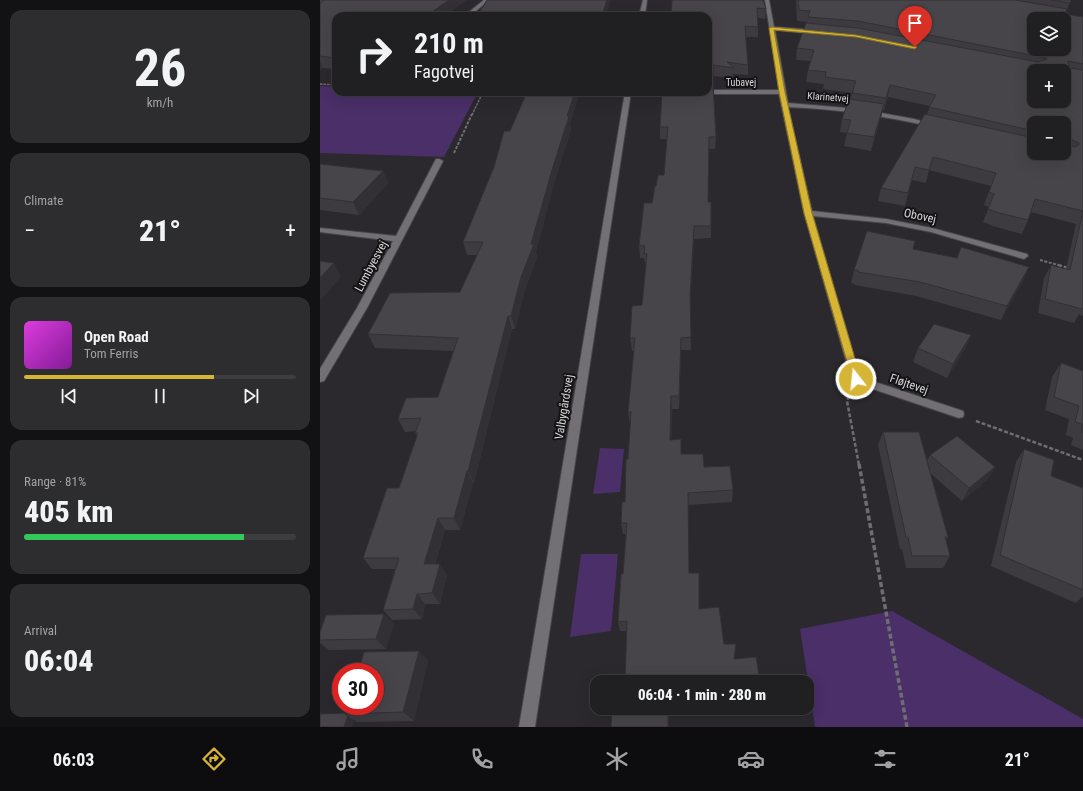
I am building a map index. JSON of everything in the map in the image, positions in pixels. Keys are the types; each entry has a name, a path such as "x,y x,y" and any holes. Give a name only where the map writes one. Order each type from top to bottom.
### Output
{"street":[{"path":"472,12 487,0"},
{"path":"642,12 644,0"},
{"path":"767,0 782,92 808,213 856,379"},
{"path":"772,28 826,32"},
{"name":"Tubavej","path":"712,92 782,92"},
{"name":"Valbygårdsvej","path":"527,727 627,96"},
{"name":"Klarinetvej","path":"785,105 826,106 863,110 944,127"},
{"name":"Lumbyesvej","path":"320,378 362,308 439,161"},
{"name":"Obovej","path":"808,213 886,221 932,230 1024,256"},
{"path":"320,230 399,239"},
{"name":"Fløjtevej","path":"856,379 959,414"}],"path":[{"path":"320,84 332,84"},
{"path":"439,161 452,158 481,96"},
{"path":"1024,256 1068,268"},
{"path":"856,379 847,401 907,727"},
{"path":"959,414 1083,460"}],"shaded area":[{"path":"320,86 332,87 332,96 476,96 444,157 320,153"},
{"path":"600,448 624,449 620,492 593,494"},
{"path":"581,554 618,554 611,631 570,637"},
{"path":"892,611 1083,719 1083,727 815,727 813,715 814,675 807,675 800,629"}],"building":[{"path":"324,0 449,0 432,12 332,12 332,58 320,56 320,3"},
{"path":"487,0 607,0 603,12 480,12"},
{"path":"672,0 763,0 766,9 757,8 758,27 745,26 748,65 727,62 734,68 713,65 712,78 712,12 671,12"},
{"path":"798,0 1015,0 1067,9 1066,12 1027,12 1027,54 858,21 808,17 810,11 799,10"},
{"path":"1051,0 1071,0 1070,3"},
{"path":"1071,15 1083,17 1083,64 1068,61 1068,64 1027,64 1027,108 1071,108 1071,68 1083,70 1083,211 1035,199 1028,220 988,209 994,194 989,192 996,173 933,157 929,170 915,167 908,193 881,188 925,114 1027,136 1027,160 1071,160 1071,146 1074,147 1079,145 1079,143 1071,139 1071,116 1027,116 1027,129 929,107 936,95 890,85 886,98 852,93 856,81 825,77 826,72 808,70 814,50 797,48 806,23 858,28 1038,62 1047,59 1036,56 1071,56"},
{"path":"713,84 716,137 709,137 708,202 711,202 711,226 694,226 690,298 691,337 681,338 679,396 671,396 670,440 681,439 681,454 703,454 704,467 730,466 733,490 688,493 689,573 699,573 699,609 719,607 724,644 736,644 734,659 756,657 759,675 625,675 627,621 618,622 621,574 623,574 627,523 621,523 622,502 625,502 626,459 628,459 631,412 628,412 635,338 630,338 632,306 642,305 647,254 644,254 645,246 639,245 644,203 652,203 658,175 664,175 668,127 660,127 662,96 712,96"},
{"path":"525,96 574,96 531,244 534,244 521,277 511,316 508,316 468,471 454,518 438,518 424,564 440,564 432,593 417,594 413,609 383,610 399,558 363,558 387,488 399,488 418,433 415,433 421,418 398,419 406,398 438,397 458,338 368,334 390,293 460,292 483,242 463,242 494,167 504,131 510,131"},
{"path":"849,99 884,104 874,137 847,133 851,120 842,119"},
{"path":"320,164 383,171 353,202 320,198"},
{"path":"1083,211 1082,309 1045,299 1051,265 1070,270"},
{"path":"867,231 915,241 913,249 957,258 961,247 1029,267 1007,306 920,282 858,272 858,270 854,270"},
{"path":"320,261 334,263 320,278"},
{"path":"934,324 971,335 953,364 918,348"},
{"path":"1061,363 1083,371 1083,433 1081,432 1082,424 1075,422 1079,406 1054,397"},
{"path":"883,432 919,432 948,537 945,537 950,556 912,556 908,537 906,537"},
{"path":"957,436 995,467 969,488 930,455"},
{"path":"1024,449 1054,460 1051,476 1083,488 1083,590 1000,555"},
{"path":"384,614 376,639 320,640 320,632 326,615"},
{"path":"419,651 403,712 384,713 384,663 361,663 364,652"},
{"path":"320,714 332,714 332,715 348,716 344,727 320,727"},
{"path":"612,715 668,715 668,727 611,727"}],"route":[{"path":"856,379 808,213 782,92 772,28 826,32 915,47"}]}
